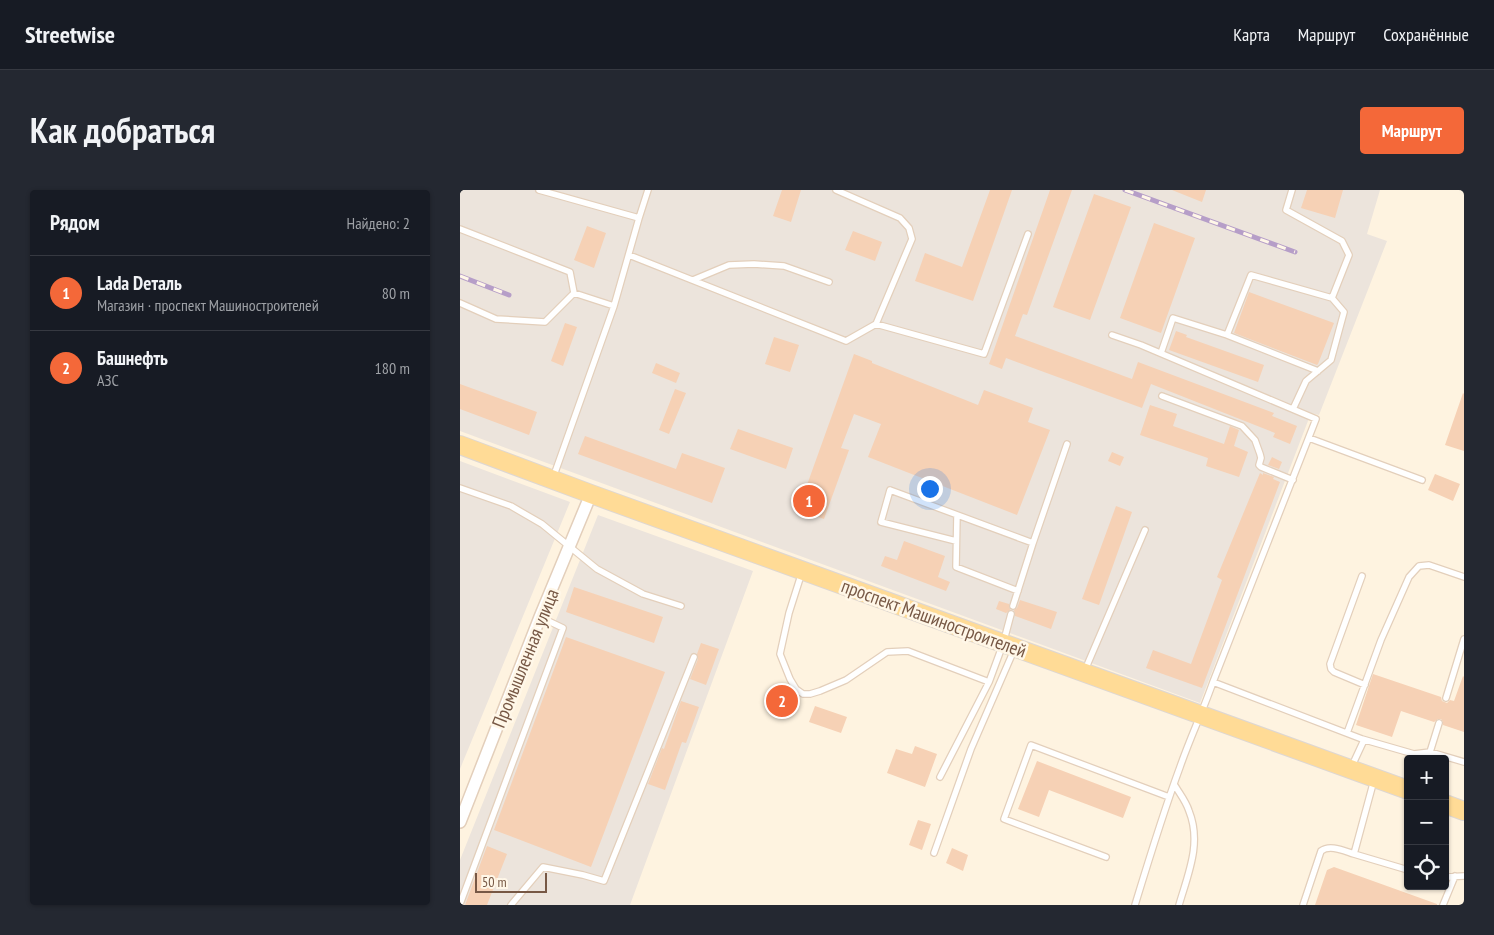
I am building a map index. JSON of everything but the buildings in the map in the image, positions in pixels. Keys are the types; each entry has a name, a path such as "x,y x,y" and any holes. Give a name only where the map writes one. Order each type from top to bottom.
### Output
{"main road":[{"name":"проспект Машиностроителей","path":"460,445 590,494 1404,789"},
{"path":"1449,805 1464,811"}],"street":[{"name":"Промышленная улица","path":"460,822 590,494"}],"lane":[{"path":"538,190 639,218"},
{"path":"552,480 614,306 648,190"},
{"path":"629,255 846,341 876,324 912,240 909,228 900,218 836,190"},
{"path":"1292,190 1286,210 1342,241 1349,255 1332,298"},
{"path":"460,229 570,272 574,292"},
{"path":"876,324 984,354 1028,234"},
{"path":"693,280 729,265 754,264 784,266 829,282"},
{"path":"1227,335 1251,275 1332,298 1344,312 1331,360 1306,381 1293,409"},
{"path":"574,292 614,306"},
{"path":"460,303 496,319 545,322 574,292"},
{"path":"1161,353 1173,318 1227,335 1318,370"},
{"path":"1112,335 1161,353 1316,419 1201,716 1190,738 1135,905"},
{"path":"1162,396 1242,426 1255,440 1261,458 1259,465 1293,480"},
{"path":"1309,438 1422,480"},
{"path":"1013,606 1067,444"},
{"path":"460,488 511,506 542,524 597,569 643,594 682,606"},
{"path":"956,541 881,522 890,490 1033,543"},
{"path":"957,515 956,567 1018,591"},
{"path":"1084,672 1145,530"},
{"path":"1346,733 1381,640 1409,577 1419,566 1429,565 1464,577"},
{"path":"803,570 780,654 790,679 803,694 815,692 846,680 888,652 908,651 989,682"},
{"path":"1362,576 1330,664 1334,672 1365,684"},
{"path":"934,853 1009,646 1011,614"},
{"path":"460,904 563,628 540,617"},
{"path":"1446,698 1464,639"},
{"path":"940,778 1009,646"},
{"path":"511,905 543,868 604,881 694,657"},
{"path":"1213,682 1364,740 1414,754 1430,752 1464,762"},
{"path":"1430,752 1439,723"},
{"path":"1350,770 1364,740"},
{"path":"1106,857 1004,819 1031,745 1169,797"},
{"path":"1354,854 1375,778"},
{"path":"1174,784 1189,810 1195,836 1195,846 1179,905"},
{"path":"1303,905 1321,851 1325,848 1334,848 1404,869"},
{"path":"1443,905 1455,876"},
{"path":"1449,877 1464,876"}],"shaded area":[{"path":"460,190 1380,190 1367,234 1387,241 1319,415 1311,413 1200,703 460,431"},
{"path":"460,461 570,502 460,769"},
{"path":"598,515 753,571 630,905 460,905 460,860"}],"railway":[{"path":"1125,190 1295,252"},
{"path":"460,276 509,295"}],"place":[{"name":"Lada Dеталь","path":"809,501"},
{"name":"Башнефть","path":"782,701"}]}
